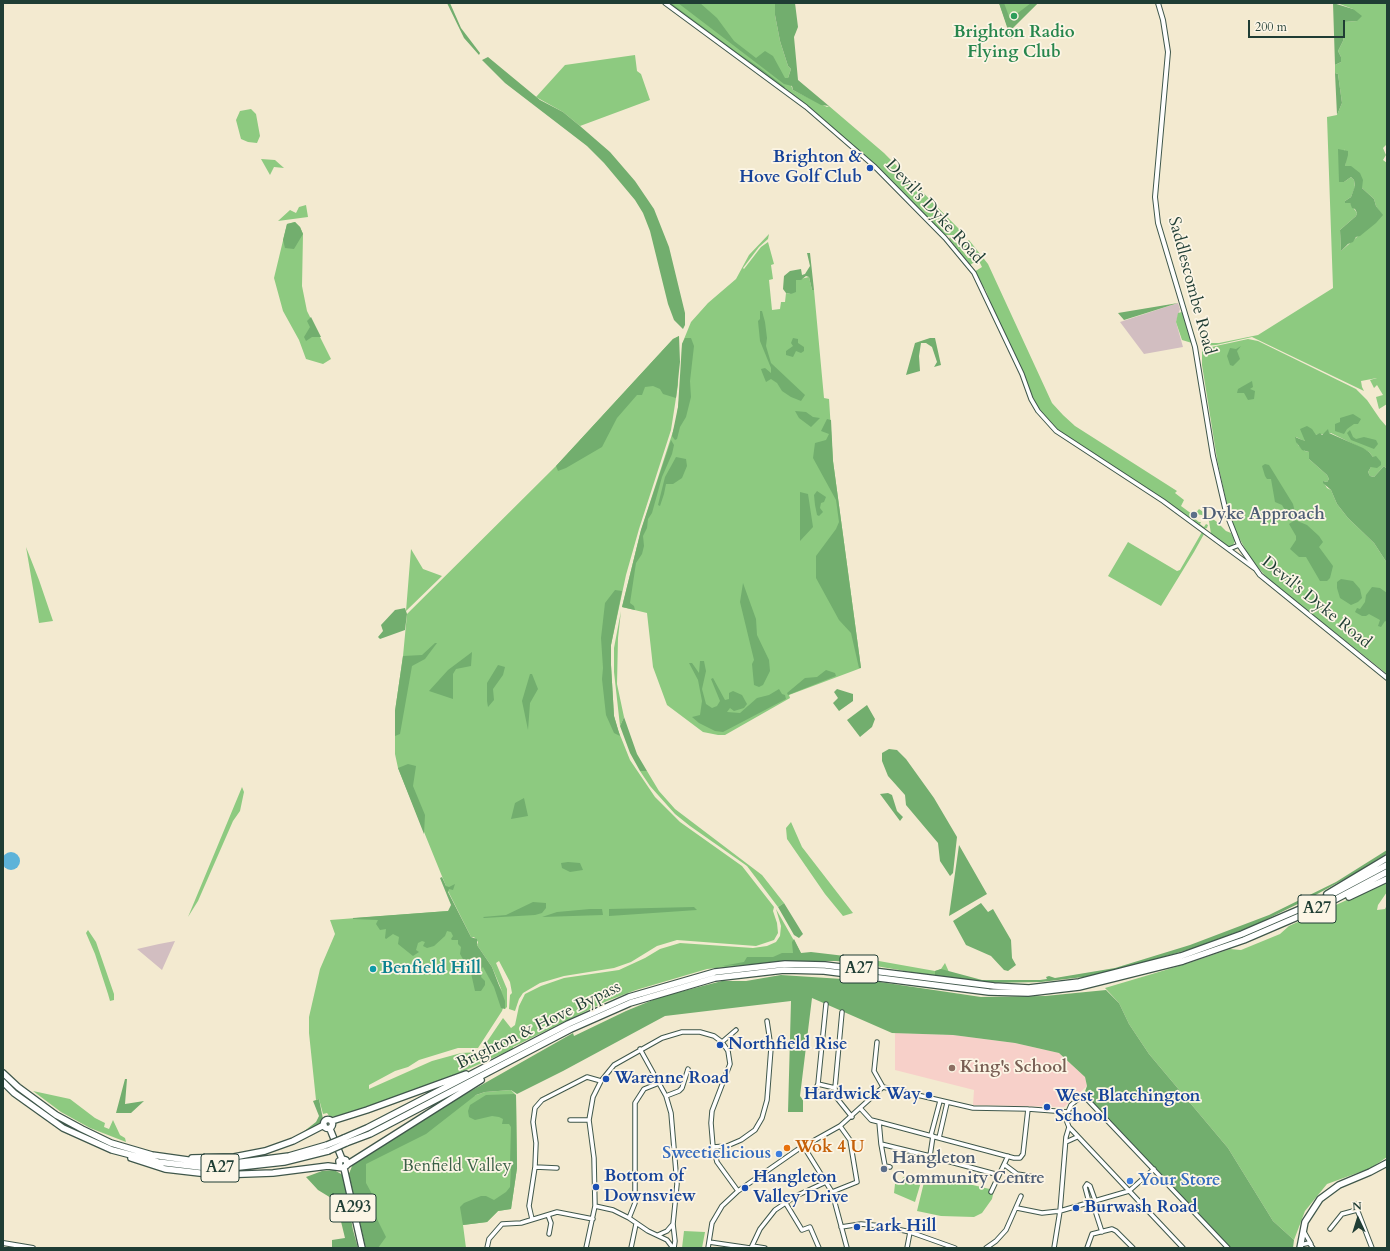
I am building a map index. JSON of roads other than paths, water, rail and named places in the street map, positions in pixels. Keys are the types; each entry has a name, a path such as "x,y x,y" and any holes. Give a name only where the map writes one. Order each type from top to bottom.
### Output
{"main road":[{"name":"A27","path":"1299,910 1387,858"},
{"name":"Brighton & Hove Bypass","path":"345,1141 568,1024 629,997 715,972 777,965 825,965 967,984 1029,988 1079,982 1182,956 1242,934 1342,890 1387,866"},
{"name":"Brighton & Hove Bypass","path":"3,1082 14,1093 63,1128 112,1150 158,1162 208,1168 230,1168 284,1162 370,1134 571,1029 630,1003 715,978 784,970 824,971 989,992 1028,993 1079,987 1190,959 1257,935 1323,906 1387,872"},
{"name":"A27","path":"1323,906 1347,898 1387,879"},
{"name":"A27","path":"112,1150 135,1160 165,1169 217,1175 273,1173 330,1165 344,1167 393,1134 510,1062"},
{"name":"A27","path":"332,1121 367,1110 488,1066"},
{"name":"Brighton & Hove Bypass","path":"3,1074 18,1088 56,1115 111,1143 152,1154 210,1163 235,1163 289,1156 327,1148"},
{"path":"330,1129 333,1126 332,1121 326,1120 324,1124 326,1128 330,1129 342,1159 338,1163 344,1167"},
{"name":"A27","path":"152,1154 208,1158 242,1156 287,1144 324,1124"},
{"path":"1300,1247 1302,1230 1310,1211 1327,1192 1387,1163"},
{"name":"A293","path":"344,1167 362,1248"}],"street":[{"name":"Devil's Dyke Road","path":"665,3 806,107 874,166 966,261 981,286 1002,335 1022,374 1031,399 1046,422 1067,439 1157,497 1254,568 1268,582 1387,678"},
{"name":"Saddlescombe Road","path":"1158,3 1163,20 1168,52 1155,197 1158,223 1193,337 1219,484 1226,512 1239,545 1254,568"},
{"path":"1228,549 1232,549 1239,545"},
{"path":"814,1092 818,1084 826,1004"},
{"path":"842,1012 834,1088 836,1097 852,1117"},
{"path":"712,1147 727,1146 741,1140 755,1130 762,1118 767,1100 771,1048 767,1021"},
{"path":"722,1042 736,1030"},
{"path":"586,1248 595,1206 594,1158 589,1120 593,1097 600,1081 614,1065 662,1038 682,1032 700,1032 714,1036 722,1042 728,1051 730,1064 712,1111 712,1147 717,1162 738,1191"},
{"path":"877,1042 874,1071 883,1088 947,1104 974,1108 1028,1109 1068,1112"},
{"path":"640,1049 666,1096 671,1113 677,1184 673,1224 675,1241 674,1248"},
{"path":"666,1096 680,1091 688,1069"},
{"path":"532,1219 530,1206 535,1166 536,1143 533,1122 535,1108 542,1100 587,1077 600,1081"},
{"path":"629,1218 636,1204 635,1103 644,1089 659,1083"},
{"path":"818,1084 834,1088"},
{"path":"708,1248 712,1222 722,1206 738,1191 804,1147 840,1126 852,1117 883,1088"},
{"path":"1183,1248 1069,1127 1067,1122 1068,1112 1071,1105 1083,1095 1228,1248"},
{"path":"881,1144 930,1156 932,1136 940,1102"},
{"path":"939,1138 947,1104"},
{"path":"860,1109 871,1120 1020,1158 1023,1154 1028,1109"},
{"path":"570,1120 589,1120"},
{"path":"879,1122 885,1166 890,1167"},
{"path":"832,1192 857,1182 850,1140 840,1126"},
{"path":"1054,1248 1060,1211 1066,1142 1069,1127"},
{"path":"1066,1142 1077,1137"},
{"path":"804,1147 832,1192 847,1248"},
{"path":"991,1192 1005,1166 1008,1156"},
{"path":"932,1157 999,1175"},
{"path":"535,1166 557,1168"},
{"path":"1005,1166 1017,1174 1030,1176"},
{"path":"1017,1208 1028,1212 1042,1213 1060,1211 1129,1191 1154,1169"},
{"path":"751,1247 767,1219 785,1202 826,1182"},
{"path":"986,1248 996,1241 1006,1230 1021,1196"},
{"path":"1092,1201 1102,1232"},
{"path":"785,1202 802,1230 810,1227 819,1248"},
{"path":"1355,1204 1372,1248"},
{"path":"595,1206 613,1210 629,1218 636,1224 667,1240 674,1248"},
{"path":"1330,1229 1342,1214 1357,1210"},
{"path":"487,1248 489,1239 502,1224 521,1222 557,1212 592,1219"},
{"path":"548,1215 551,1223 549,1234"},
{"path":"631,1248 636,1224"},
{"path":"658,1236 667,1231 673,1224"},
{"path":"841,1227 860,1224 883,1226 910,1232 955,1248"},
{"path":"1087,1248 1090,1236 1092,1234 1112,1229 1116,1231 1133,1248"},
{"path":"1302,1230 1306,1232 1313,1248"},
{"path":"907,1248 910,1232"},
{"path":"3,1242 30,1248"},
{"path":"709,1242 765,1248"},
{"path":"1300,1247 1311,1244"}],"water":[{"path":"11,852 17,855 20,861 17,867 11,870 5,867 2,861 5,855"}],"place":[{"name":"Brighton Radio Flying Club","path":"1014,16"},
{"name":"Brighton & Hove Golf Club","path":"870,168"},
{"name":"Dyke Approach","path":"1194,515"},
{"name":"Benfield Hill","path":"373,969"},
{"name":"Northfield Rise","path":"720,1045"},
{"name":"King's School","path":"952,1068"},
{"name":"Warenne Road","path":"606,1079"},
{"name":"Hardwick Way","path":"929,1095"},
{"name":"West Blatchington School","path":"1047,1107"},
{"name":"Wok 4 U","path":"787,1148"},
{"name":"Sweetielicious","path":"779,1154"},
{"name":"Hangleton Community Centre","path":"884,1169"},
{"name":"Your Store","path":"1130,1181"},
{"name":"Bottom of Downsview","path":"596,1187"},
{"name":"Hangleton Valley Drive","path":"745,1188"},
{"name":"Burwash Road","path":"1076,1208"},
{"name":"Lark Hill","path":"857,1227"}],"park label":[{"name":"Benfield Valley","path":"457,1167"}]}
